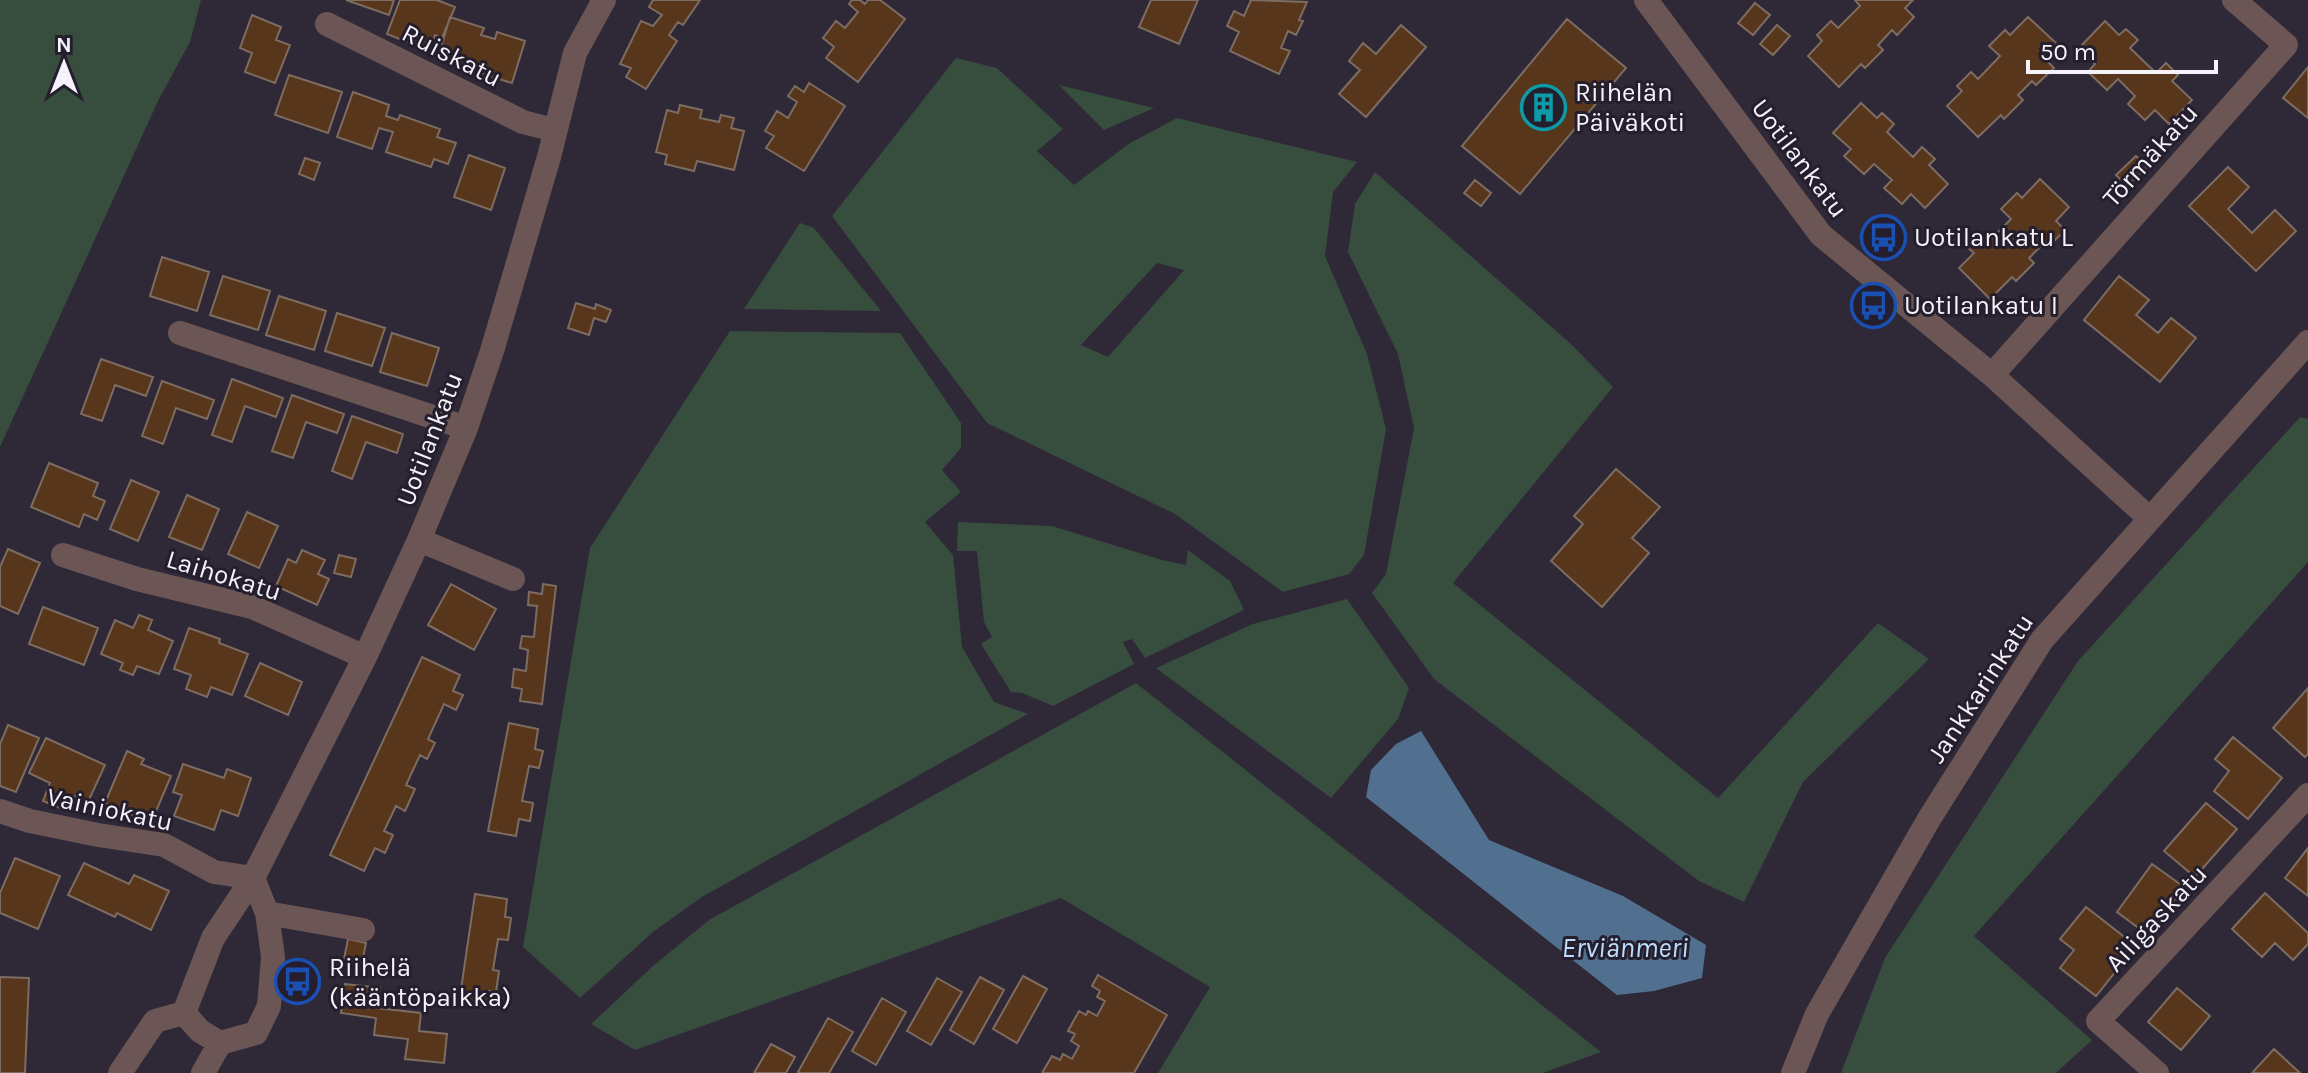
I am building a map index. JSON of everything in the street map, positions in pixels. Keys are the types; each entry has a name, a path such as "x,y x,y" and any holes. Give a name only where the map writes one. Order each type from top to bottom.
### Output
{"street":[{"name":"Uotilankatu","path":"184,1013 213,938 253,878 365,657 466,428 549,157 575,53 604,0"},
{"name":"Uotilankatu","path":"1646,0 1821,235 1992,375 2149,518"},
{"name":"Törmäkatu","path":"1992,375 2286,45 2234,0"},
{"name":"Ruiskatu","path":"327,24 523,122 554,130"},
{"path":"180,333 466,428"},
{"name":"Jankkarinkatu","path":"1793,1073 1817,1014 1922,832 2042,640 2308,342"},
{"path":"419,540 513,579"},
{"name":"Laihokatu","path":"63,555 137,579 252,607 365,657"},
{"name":"Ailigaskatu","path":"2157,1073 2098,1021 2308,795"},
{"name":"Vainiokatu","path":"0,811 30,821 164,845 214,872 253,878"},
{"path":"203,1073 220,1043 256,1033 269,1006 273,957 267,913 253,878"},
{"path":"267,913 363,930"},
{"path":"120,1073 155,1021 184,1013 200,1031 220,1043"}],"green space":[{"path":"0,0 201,0 190,42 159,99 0,447"},
{"path":"956,58 997,68 1063,129 1037,151 1074,185 1130,143 1177,118 1357,162 1333,192 1325,256 1367,354 1386,429 1364,555 1349,574 1283,592 1175,514 987,423 832,216","holes":["1157,263 1184,270 1108,357 1081,345"]},
{"path":"1059,85 1154,108 1104,130"},
{"path":"1375,172 1571,344 1613,387 1453,583 1718,798 1878,623 1929,659 1803,782 1744,902 1699,881 1434,679 1372,593 1386,574 1414,428 1398,354 1348,252 1355,204"},
{"path":"800,223 814,228 881,311 744,309"},
{"path":"730,331 900,333 961,423 961,448 942,470 961,492 925,522 953,555 962,647 994,702 1028,714 702,897 653,932 580,998 523,947 590,548"},
{"path":"2300,417 2308,419 2308,562 1974,936 2092,1040 2056,1073 1841,1073 1885,958 2078,661"},
{"path":"958,522 1052,526 1186,565 1188,550 1230,581 1244,610 1145,658 1132,639 1123,642 1134,664 1053,706 1022,693 1011,692 981,644 992,637 984,622 977,551 957,551"},
{"path":"1347,599 1409,688 1398,719 1331,798 1156,668 1253,624"},
{"path":"1136,683 1601,1052 1543,1073 1158,1073 1210,987 1061,898 635,1050 591,1024 653,966 709,920"}],"water":[{"name":"Erviänmeri","path":"1421,731 1489,840 1623,896 1706,945 1702,978 1654,991 1617,995 1366,797 1371,770 1396,744"}],"building":[{"path":"346,0 394,0 389,15"},
{"path":"400,0 437,0 455,7 442,38 435,35 429,51 387,34"},
{"path":"653,0 700,0 683,25 678,22 669,35 677,41 646,89 626,77 631,68 620,64 641,21 653,26 662,15 649,7"},
{"path":"852,0 865,4 868,0 880,0 905,19 858,82 826,58 834,47 823,38 836,21 845,28 858,12 849,4"},
{"path":"1151,0 1198,0 1179,44 1139,27"},
{"path":"1251,0 1307,2 1296,35 1288,31 1281,48 1290,51 1279,74 1230,51 1239,32 1227,26 1234,11 1244,16"},
{"path":"1855,0 1913,0 1905,8 1914,17 1897,35 1892,30 1878,45 1883,50 1865,68 1861,64 1839,87 1808,56 1822,41 1817,35 1831,21 1838,28 1860,6"},
{"path":"1755,3 1770,15 1753,35 1738,23"},
{"path":"252,15 281,27 276,40 290,45 275,83 245,72 252,53 240,48"},
{"path":"450,17 484,28 481,35 495,39 497,32 525,41 512,83 448,63 449,57 439,54"},
{"path":"2028,17 2058,45 2045,59 2054,68 2036,85 2032,81 2018,95 2023,100 2004,119 2001,115 1978,137 1947,106 1962,91 1957,86 1971,72 1978,79 2000,56 1989,46 2005,30 2010,35"},
{"name":"Riihelän Päiväkoti","path":"1567,19 1626,68 1520,194 1462,146"},
{"path":"2105,21 2119,35 2126,29 2138,40 2130,48 2156,73 2166,63 2178,75 2172,81 2192,100 2169,124 2155,110 2145,120 2128,104 2135,96 2118,79 2107,90 2088,72 2095,64 2079,48"},
{"path":"1401,25 1426,47 1366,117 1339,94 1360,70 1349,61 1363,43 1376,54"},
{"path":"1777,25 1790,36 1773,55 1760,44"},
{"path":"2308,67 2308,118 2283,98"},
{"path":"289,75 342,92 328,133 275,115"},
{"path":"809,83 845,106 804,171 766,148 774,136 765,131 777,111 788,118 797,102 788,96 795,86 804,92"},
{"path":"353,92 389,105 386,116 398,120 400,115 440,129 437,137 456,143 448,164 434,159 431,167 386,152 393,132 379,128 372,149 337,137"},
{"path":"1861,103 1877,118 1882,113 1894,124 1887,132 1913,157 1922,147 1935,159 1929,165 1948,184 1925,208 1911,194 1902,204 1884,188 1892,180 1874,164 1864,174 1844,156 1851,149 1833,133"},
{"path":"680,105 702,110 700,118 719,122 721,115 734,118 731,128 744,131 734,170 697,161 694,171 665,164 667,155 656,152 667,110 678,113"},
{"path":"469,155 505,168 491,210 454,197"},
{"path":"2136,156 2147,167 2127,186 2116,175"},
{"path":"305,158 320,163 314,180 299,174"},
{"path":"2228,167 2249,187 2228,209 2252,233 2275,210 2296,231 2256,271 2189,206"},
{"path":"2040,179 2069,207 2056,221 2065,230 2048,247 2044,243 2029,258 2034,263 2016,281 2012,277 1990,299 1959,268 1974,253 1968,248 1982,234 1989,241 2011,219 2001,209 2017,193 2022,198"},
{"path":"1475,180 1491,193 1481,206 1464,193"},
{"path":"162,257 209,272 197,311 150,296"},
{"path":"223,276 270,291 258,330 210,315"},
{"path":"2119,276 2149,300 2136,315 2158,333 2171,318 2196,338 2160,382 2084,320"},
{"path":"279,296 326,311 314,350 266,335"},
{"path":"576,303 595,309 596,304 611,310 606,322 594,318 589,335 568,328"},
{"path":"337,313 385,328 372,366 325,351"},
{"path":"392,333 439,348 427,386 380,372"},
{"path":"101,359 153,377 146,396 115,385 102,421 81,414"},
{"path":"232,379 283,398 276,417 245,406 232,442 212,435"},
{"path":"162,381 214,400 207,419 176,408 163,444 142,436"},
{"path":"292,395 344,414 337,433 306,422 293,458 272,451"},
{"path":"352,416 403,434 397,453 366,442 352,479 332,471"},
{"path":"49,463 98,483 93,496 105,501 97,520 84,514 79,527 31,507"},
{"path":"1616,469 1660,507 1632,538 1649,553 1602,607 1551,561 1583,524 1574,516"},
{"path":"131,480 159,492 138,541 110,529"},
{"path":"187,495 219,509 202,550 169,537"},
{"path":"247,512 278,526 259,568 228,554"},
{"path":"8,549 40,563 18,614 0,606 0,567"},
{"path":"302,550 325,560 318,574 329,579 317,605 276,586 288,559 296,563"},
{"path":"339,555 356,559 351,577 334,573"},
{"path":"451,584 496,609 474,650 428,625"},
{"path":"543,584 556,586 542,704 520,701 522,689 512,687 514,669 526,671 528,650 520,648 522,636 534,637 537,606 528,605 529,592 542,594"},
{"path":"43,607 98,628 84,665 29,644"},
{"path":"139,615 152,620 148,630 173,641 159,674 137,666 133,675 120,670 123,663 101,654 115,620 133,628"},
{"path":"189,628 220,639 219,643 248,654 232,695 211,687 207,697 186,689 191,675 174,669"},
{"path":"422,657 460,675 453,691 463,695 456,710 444,704 428,739 435,743 427,759 420,755 406,785 415,789 405,811 396,806 384,831 393,835 385,853 375,848 364,871 330,855"},
{"path":"260,663 302,682 288,715 245,696"},
{"path":"2308,688 2308,754 2305,757 2273,728"},
{"path":"509,723 538,729 535,749 543,751 539,768 529,766 522,801 533,803 530,821 519,819 516,836 488,831"},
{"path":"8,725 39,738 16,792 0,786 0,744"},
{"path":"2233,737 2282,778 2248,819 2214,791 2229,771 2215,759"},
{"path":"46,738 105,765 88,802 74,796 67,811 43,801 50,783 29,773"},
{"path":"127,751 144,759 141,764 171,776 151,823 105,803"},
{"path":"183,764 224,778 227,769 251,778 238,816 221,810 214,830 174,816 182,795 173,792"},
{"path":"2206,803 2237,829 2195,877 2164,851"},
{"path":"2308,848 2308,896 2285,878"},
{"path":"15,858 60,876 38,929 0,913 0,893"},
{"path":"84,863 129,884 134,875 169,891 151,930 117,913 115,917 68,895"},
{"path":"2152,864 2184,887 2148,935 2117,912"},
{"path":"2265,893 2308,933 2308,944 2293,960 2275,943 2262,957 2232,929"},
{"path":"475,894 507,899 505,917 511,918 508,940 498,939 493,970 499,971 496,992 489,991 487,1007 459,1003"},
{"path":"2086,907 2136,946 2096,996 2060,968 2074,950 2060,939"},
{"path":"348,939 366,943 362,963 344,959"},
{"path":"1098,975 1167,1015 1134,1073 1042,1073 1052,1056 1060,1060 1063,1054 1072,1059 1079,1046 1071,1041 1075,1034 1068,1031 1079,1011 1086,1015 1088,1011 1097,1016 1105,1001 1097,997 1100,991 1092,986"},
{"path":"1023,976 1047,989 1017,1043 993,1029"},
{"path":"0,977 29,978 25,1073 0,1073"},
{"path":"980,977 1004,990 974,1044 950,1030"},
{"path":"937,978 962,992 931,1045 907,1031"},
{"path":"345,984 380,988 377,1008 421,1013 419,1031 447,1034 444,1063 405,1059 408,1039 374,1035 376,1018 341,1013"},
{"path":"2177,988 2210,1016 2181,1050 2148,1022"},
{"path":"882,998 906,1012 876,1065 852,1051"},
{"path":"828,1018 853,1032 829,1073 798,1072"},
{"path":"771,1044 795,1057 786,1073 754,1073"},
{"path":"2274,1049 2300,1073 2252,1073"}],"place":[{"name":"Riihelän Päiväkoti","path":"1544,107"},
{"name":"Uotilankatu L","path":"1883,237"},
{"name":"Uotilankatu I","path":"1873,305"},
{"name":"Riihelä (kääntöpaikka)","path":"298,982"}]}
